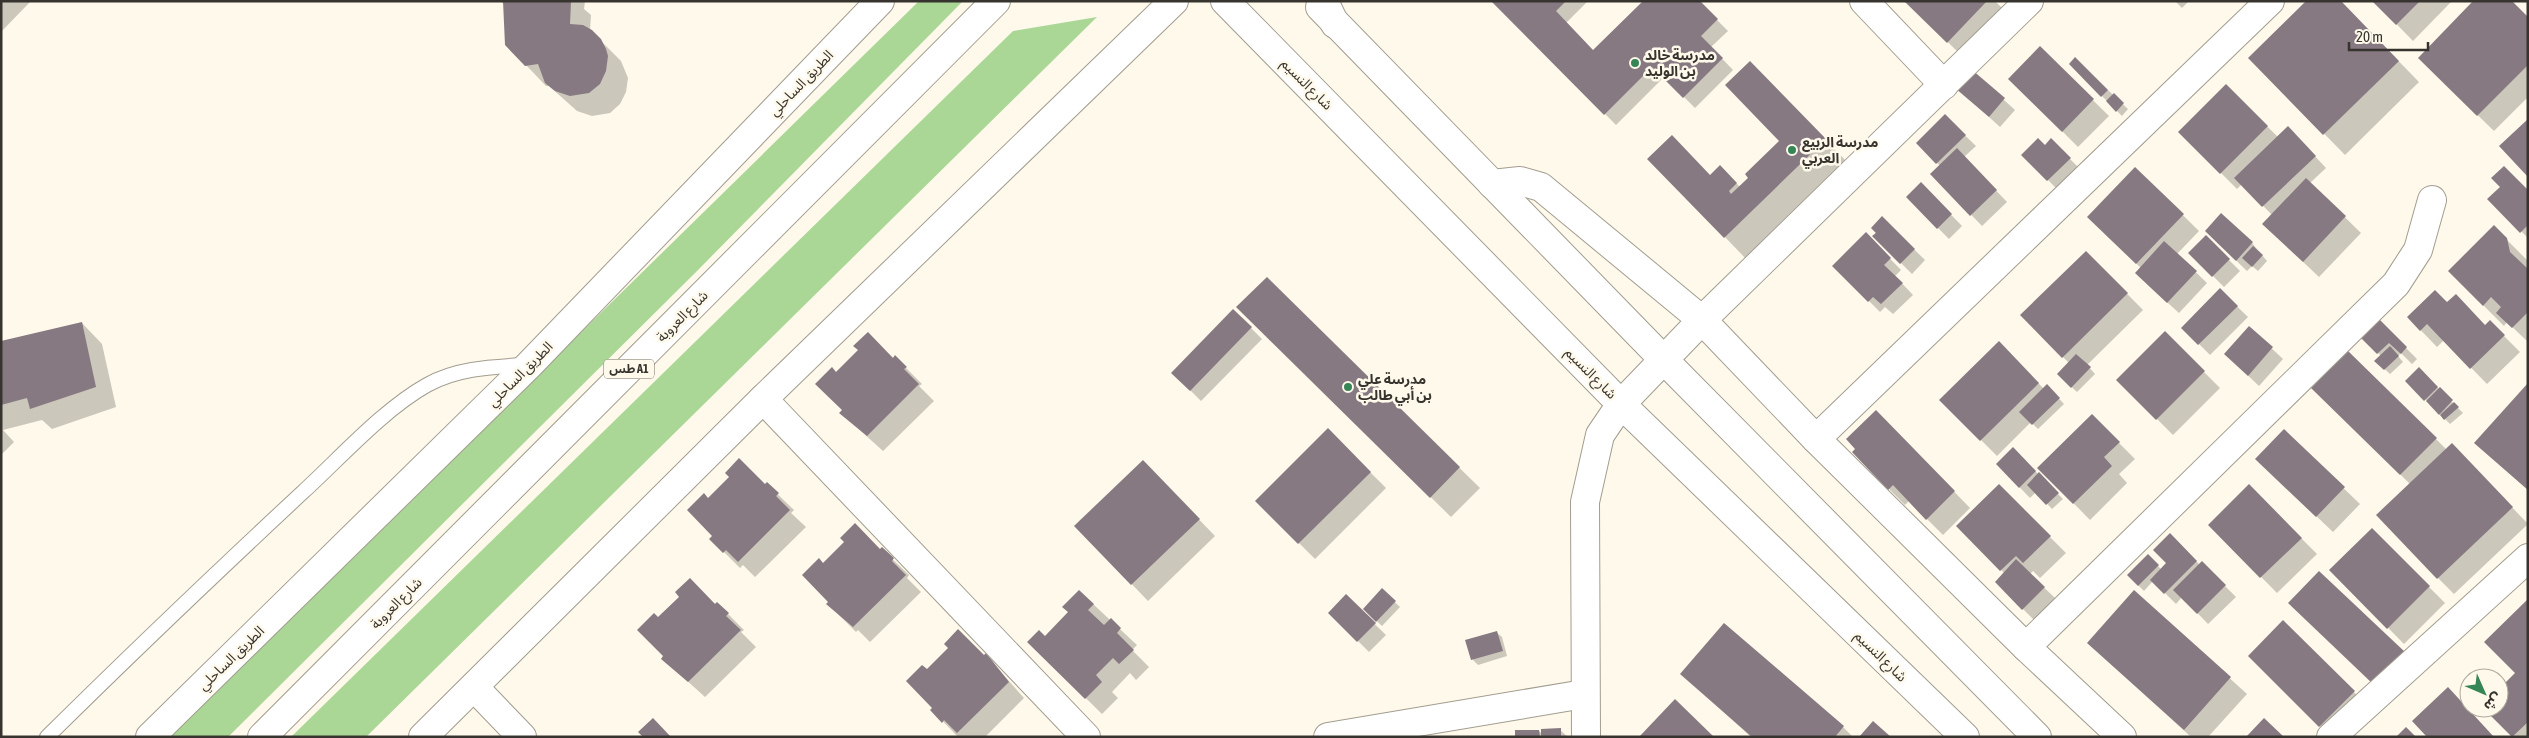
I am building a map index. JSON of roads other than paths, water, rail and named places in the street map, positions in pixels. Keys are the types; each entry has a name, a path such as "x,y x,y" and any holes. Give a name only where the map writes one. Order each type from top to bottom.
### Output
{"main road":[{"name":"الطريق الساحلي","path":"150,737 529,365 880,1"},
{"name":"شارع العروبة","path":"262,737 996,1"},
{"path":"423,737 763,399 1174,1"},
{"name":"شارع النسيم","path":"1225,1 1621,404 1965,737"},
{"path":"1314,1 1330,13 1492,184 2037,737"},
{"path":"1864,1 1944,85"},
{"path":"1586,737 1584,694 1585,502 1600,435 1621,404 1702,320 2029,1"},
{"path":"1816,439 2270,1"},
{"path":"1492,184 1520,180 1541,187 1702,320 1816,439 2026,647 2122,737"},
{"path":"2026,647 2396,284 2418,250 2432,200"},
{"path":"763,399 1086,737"},
{"path":"2332,737 2528,558"},
{"path":"474,688 522,737"},
{"path":"1328,737 1584,694"}],"lane":[{"path":"47,737 182,603 387,414 427,385 453,374 478,368 529,365"}],"place":[{"name":"مدرسة خالد بن الوليد","path":"1635,63"},
{"name":"مدرسة الربيع العربي","path":"1792,150"},
{"name":"مدرسة علي بن أبي طالب","path":"1348,387"}]}
